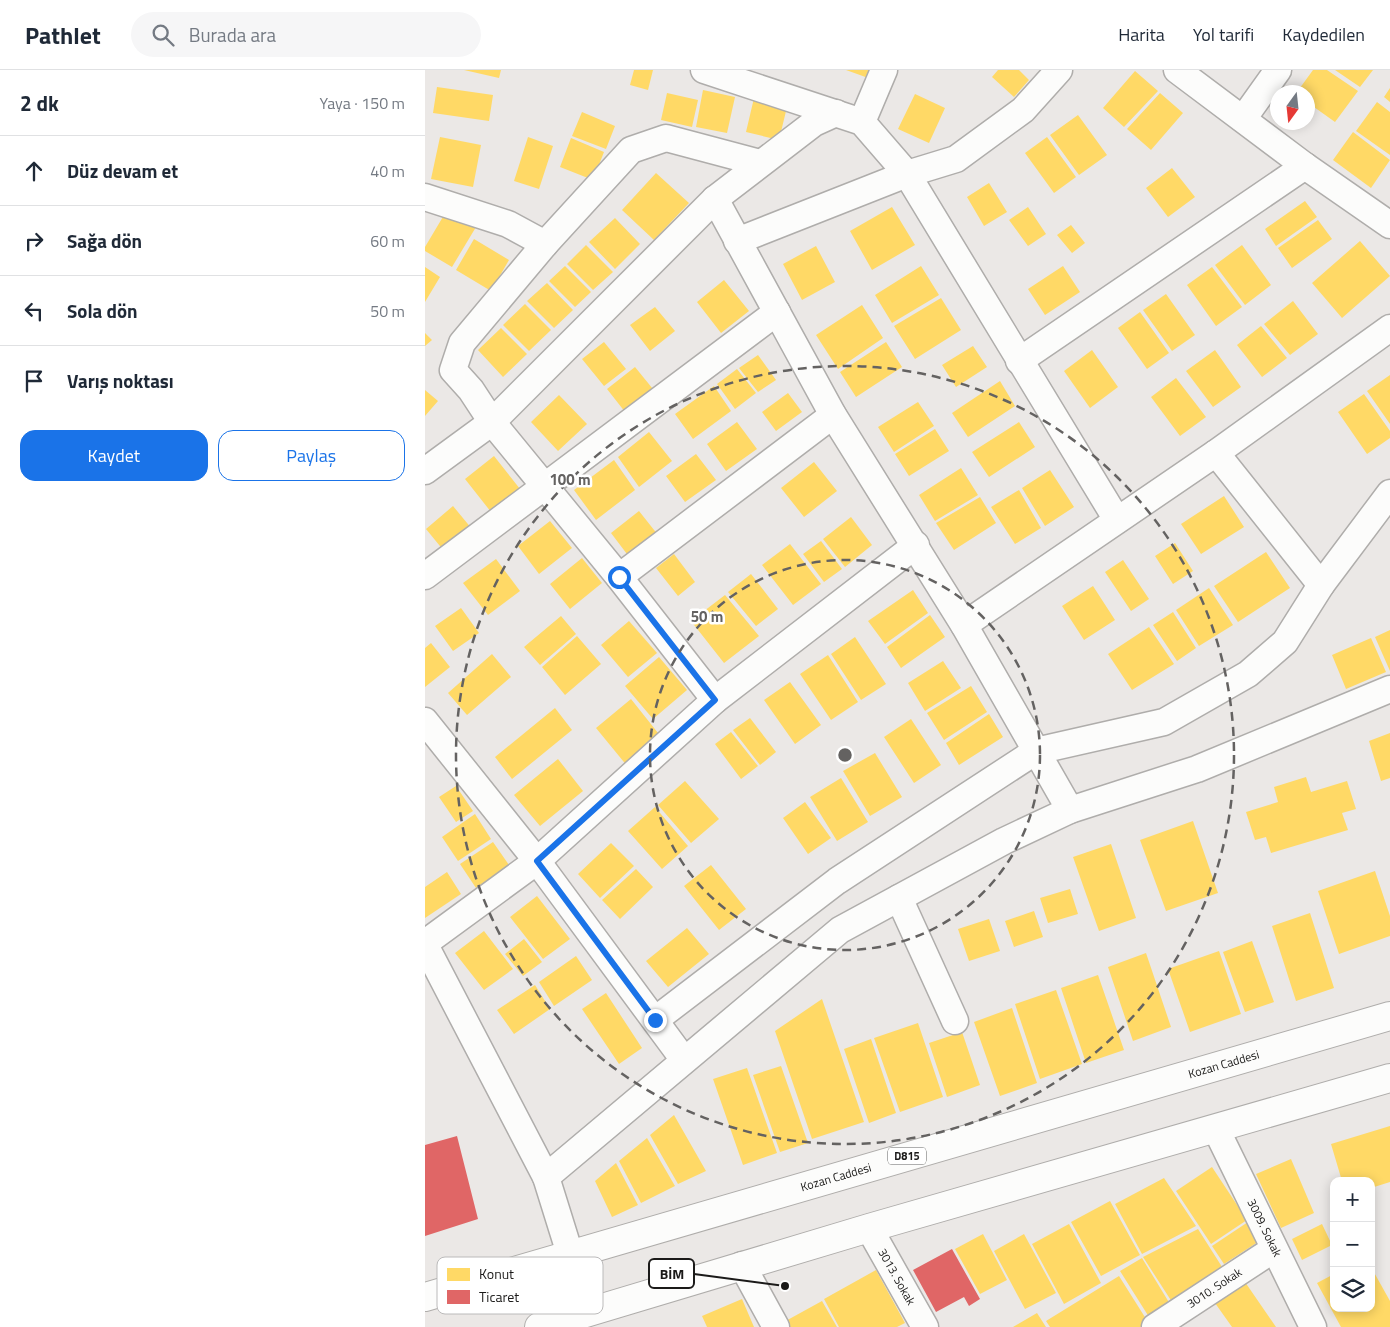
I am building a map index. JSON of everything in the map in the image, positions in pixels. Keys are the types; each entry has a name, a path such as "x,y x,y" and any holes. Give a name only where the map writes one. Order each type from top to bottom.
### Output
{"highway":[{"name":"Kozan Caddesi","path":"560,1257 1390,1016"},
{"path":"603,1307 742,1265 1390,1078"},
{"name":"Kozan Caddesi","path":"425,1297 437,1293"},
{"path":"539,1327 582,1314"}],"street":[{"path":"703,70 862,122 907,174 1117,520"},
{"path":"862,122 884,70"},
{"path":"737,242 907,174 956,159 1023,110 1059,70"},
{"path":"1177,70 1305,166 1386,214"},
{"path":"1243,119 1278,70"},
{"path":"425,471 491,422 715,199 814,123 836,113"},
{"path":"715,700 619,577 491,422 471,390 453,370 462,343 545,244 631,150 666,138 760,163"},
{"path":"1019,361 1305,166"},
{"path":"425,197 508,224 545,244"},
{"path":"715,199 833,416 964,625 1070,810"},
{"path":"425,576 777,312"},
{"path":"964,625 1216,454 1390,328"},
{"path":"619,577 833,416"},
{"path":"1216,454 1321,585"},
{"path":"655,1020 837,881 1036,751 1163,722 1248,674 1285,642 1321,585 1390,493"},
{"path":"570,1254 546,1177 425,944 537,861 715,700 916,546"},
{"path":"546,1177 840,930 1003,841 1070,810 1197,769 1390,689"},
{"path":"425,721 537,861 684,1060"},
{"path":"899,898 955,1021"},
{"name":"3009. Sokak","path":"1216,1129 1313,1327"},
{"name":"3013. Sokak","path":"869,1228 925,1327"},
{"name":"3010. Sokak","path":"1155,1327 1274,1249"},
{"path":"742,1265 776,1327"}],"building: Konut":[{"path":"464,70 501,70 499,78"},
{"path":"634,70 653,70 648,90 630,85"},
{"path":"846,70 874,70 871,79"},
{"path":"998,70 1019,70 1029,80 1014,97 992,77"},
{"path":"1313,70 1327,70 1358,91 1335,122 1315,108 1315,85 1302,85"},
{"path":"1335,70 1373,70 1360,87"},
{"path":"1135,71 1158,91 1124,127 1103,108"},
{"path":"437,87 493,95 489,121 433,113"},
{"path":"1390,88 1390,102 1384,97"},
{"path":"703,90 735,97 727,133 696,127"},
{"path":"667,93 698,100 692,127 661,120"},
{"path":"1160,93 1183,113 1151,150 1127,129"},
{"path":"915,94 945,108 929,143 898,129"},
{"path":"754,98 787,107 779,140 746,132"},
{"path":"1377,102 1390,112 1390,155 1356,131"},
{"path":"582,112 615,126 606,149 572,136"},
{"path":"1078,115 1107,155 1079,175 1050,135"},
{"path":"1353,132 1390,160 1371,188 1333,160"},
{"path":"440,137 481,145 473,187 431,179"},
{"path":"528,137 553,146 539,189 514,181"},
{"path":"1047,137 1076,177 1054,193 1025,153"},
{"path":"571,138 604,152 593,180 560,167"},
{"path":"1172,168 1195,197 1168,217 1146,188"},
{"path":"656,173 689,203 654,240 622,210"},
{"path":"989,183 1007,212 984,226 967,197"},
{"path":"1305,201 1317,217 1276,246 1265,229"},
{"path":"892,207 915,245 872,270 850,231"},
{"path":"1028,207 1046,234 1028,246 1009,220"},
{"path":"447,210 476,227 452,267 425,251 425,247"},
{"path":"615,218 640,244 615,269 589,242"},
{"path":"1318,220 1332,239 1292,268 1278,248"},
{"path":"1071,225 1085,243 1072,253 1057,235"},
{"path":"474,239 509,260 491,291 456,270"},
{"path":"1360,241 1390,276 1342,318 1312,283"},
{"path":"586,245 613,272 593,290 567,264"},
{"path":"1242,245 1271,285 1245,305 1215,265"},
{"path":"816,246 835,282 802,300 783,264"},
{"path":"565,266 591,292 575,307 549,281"},
{"path":"921,266 939,295 892,323 875,295"},
{"path":"1063,266 1080,292 1045,315 1028,289"},
{"path":"425,267 440,277 425,302"},
{"path":"1212,267 1242,307 1216,326 1187,285"},
{"path":"724,280 749,311 721,333 697,302"},
{"path":"547,283 573,310 554,328 527,301"},
{"path":"1166,294 1195,335 1172,351 1143,310"},
{"path":"941,298 961,330 915,359 894,326"},
{"path":"1293,301 1318,334 1290,355 1264,324"},
{"path":"525,304 551,330 529,351 503,325"},
{"path":"862,305 883,338 838,369 816,335"},
{"path":"655,307 675,331 650,351 630,325"},
{"path":"1140,312 1169,353 1147,369 1118,328"},
{"path":"1261,326 1287,358 1262,377 1237,345"},
{"path":"501,328 527,354 503,377 478,350"},
{"path":"425,333 432,340 425,346"},
{"path":"604,342 626,369 604,386 582,359"},
{"path":"886,342 902,367 856,397 840,372"},
{"path":"973,346 987,367 956,387 942,365"},
{"path":"1092,350 1118,387 1090,408 1064,371"},
{"path":"1215,350 1241,387 1213,407 1186,371"},
{"path":"758,355 776,380 758,392 739,368"},
{"path":"635,367 657,394 629,417 607,389"},
{"path":"737,369 756,393 735,409 717,384"},
{"path":"1390,375 1390,424 1367,391"},
{"path":"1176,378 1206,417 1180,436 1151,397"},
{"path":"1000,381 1015,406 968,437 952,413"},
{"path":"714,386 731,411 693,439 675,414"},
{"path":"425,390 438,401 425,416"},
{"path":"788,393 802,412 776,431 762,412"},
{"path":"1364,394 1390,431 1390,438 1367,454 1338,412"},
{"path":"559,395 587,424 558,451 531,422"},
{"path":"918,402 934,426 894,452 878,427"},
{"path":"737,422 757,449 726,471 707,444"},
{"path":"1019,422 1035,447 989,477 972,452"},
{"path":"935,429 949,451 909,476 895,454"},
{"path":"649,432 672,461 639,487 618,457"},
{"path":"696,454 716,480 685,502 666,476"},
{"path":"494,456 520,489 491,512 465,479"},
{"path":"614,460 635,490 596,520 574,490"},
{"path":"814,462 837,491 804,517 781,488"},
{"path":"961,468 978,495 935,521 919,495"},
{"path":"1050,470 1074,507 1045,526 1022,488"},
{"path":"1019,490 1041,528 1015,544 991,507"},
{"path":"1224,496 1244,527 1201,554 1181,524"},
{"path":"980,497 996,523 954,550 936,523"},
{"path":"453,506 472,529 444,551 426,529"},
{"path":"639,511 662,540 633,562 611,533"},
{"path":"851,517 872,545 845,567 823,539"},
{"path":"550,521 572,548 539,574 518,546"},
{"path":"821,541 842,569 824,582 803,554"},
{"path":"1175,543 1193,571 1173,584 1155,556"},
{"path":"790,544 821,584 793,605 762,565"},
{"path":"1266,552 1290,588 1238,622 1214,586"},
{"path":"674,554 695,582 678,596 656,568"},
{"path":"582,558 602,583 570,609 550,584"},
{"path":"496,559 520,591 488,615 463,583"},
{"path":"1123,560 1149,599 1131,611 1105,572"},
{"path":"751,574 778,609 756,626 728,592"},
{"path":"1093,586 1115,620 1084,640 1062,606"},
{"path":"1209,588 1233,625 1199,646 1176,610"},
{"path":"913,590 928,613 885,644 868,621"},
{"path":"725,595 759,636 724,663 691,621"},
{"path":"461,608 479,633 453,651 435,626"},
{"path":"1173,612 1196,648 1177,661 1153,625"},
{"path":"930,615 945,637 901,668 887,647"},
{"path":"561,616 576,634 540,665 524,647"},
{"path":"629,621 657,653 628,677 601,645"},
{"path":"1149,627 1174,664 1132,690 1108,654"},
{"path":"1390,630 1390,671 1375,637"},
{"path":"577,636 601,664 565,695 542,667"},
{"path":"855,637 886,684 861,700 831,654"},
{"path":"1371,638 1386,672 1346,689 1332,655"},
{"path":"431,643 450,667 425,687 425,648"},
{"path":"492,654 511,677 467,715 448,693"},
{"path":"828,655 858,702 831,720 800,674"},
{"path":"659,657 687,690 653,719 625,686"},
{"path":"943,661 961,688 925,711 908,683"},
{"path":"790,682 821,725 795,744 764,700"},
{"path":"971,686 987,712 944,740 927,713"},
{"path":"631,699 662,738 628,767 596,728"},
{"path":"555,708 572,730 512,779 495,757"},
{"path":"989,714 1003,737 959,765 946,743"},
{"path":"750,718 776,752 760,765 733,730"},
{"path":"911,719 941,765 914,783 884,737"},
{"path":"731,732 758,766 741,779 715,744"},
{"path":"1390,733 1390,778 1381,781 1369,741"},
{"path":"875,753 902,797 870,816 843,771"},
{"path":"558,759 583,791 540,826 514,795"},
{"path":"1306,777 1311,792 1347,781 1356,809 1342,813 1348,830 1271,853 1266,837 1255,840 1246,812 1278,802 1274,787"},
{"path":"841,778 868,822 837,841 810,797"},
{"path":"685,781 719,819 691,843 658,805"},
{"path":"456,786 473,811 456,822 439,797"},
{"path":"805,802 831,838 808,854 783,818"},
{"path":"655,807 688,846 662,869 628,831"},
{"path":"475,814 491,839 458,861 442,837"},
{"path":"1193,821 1218,893 1166,911 1140,840"},
{"path":"493,842 509,865 476,888 460,864"},
{"path":"611,843 634,866 600,898 578,874"},
{"path":"1111,844 1136,918 1099,931 1073,857"},
{"path":"711,865 746,909 719,930 684,886"},
{"path":"636,869 653,887 620,919 602,900"},
{"path":"1375,871 1390,916 1390,936 1339,954 1318,891"},
{"path":"447,872 461,894 425,918 425,887"},
{"path":"1070,889 1078,914 1048,923 1040,898"},
{"path":"537,896 570,939 543,959 510,917"},
{"path":"1034,911 1043,937 1014,947 1005,921"},
{"path":"1310,913 1334,988 1296,1001 1272,926"},
{"path":"989,919 1000,951 969,961 958,929"},
{"path":"687,928 709,954 668,987 646,961"},
{"path":"484,931 513,969 484,990 455,953"},
{"path":"524,939 542,962 523,976 505,954"},
{"path":"1252,941 1274,1002 1245,1012 1223,952"},
{"path":"1219,951 1241,1014 1190,1032 1168,969"},
{"path":"1146,953 1171,1027 1133,1041 1108,967"},
{"path":"576,956 592,980 554,1006 539,982"},
{"path":"1098,975 1124,1050 1086,1063 1061,988"},
{"path":"535,985 550,1009 514,1034 497,1010"},
{"path":"1056,990 1082,1064 1040,1079 1015,1004"},
{"path":"606,993 642,1048 619,1064 582,1009"},
{"path":"822,999 864,1122 812,1139 775,1031"},
{"path":"1012,1008 1037,1083 1000,1096 974,1022"},
{"path":"918,1023 943,1097 900,1112 874,1038"},
{"path":"962,1032 980,1085 947,1097 929,1043"},
{"path":"871,1039 896,1113 869,1123 844,1049"},
{"path":"781,1066 808,1143 780,1152 753,1075"},
{"path":"747,1068 777,1153 743,1165 713,1079"},
{"path":"674,1115 706,1171 678,1184 650,1135"},
{"path":"1390,1126 1390,1182 1375,1187 1375,1177 1341,1177 1331,1144"},
{"path":"647,1138 675,1186 641,1203 619,1161"},
{"path":"1291,1159 1314,1213 1281,1228 1256,1174"},
{"path":"616,1163 638,1205 612,1217 595,1181"},
{"path":"1212,1167 1247,1220 1211,1244 1176,1191"},
{"path":"1164,1178 1196,1226 1142,1254 1115,1204"},
{"path":"1110,1201 1140,1255 1101,1276 1071,1222"},
{"path":"1248,1222 1261,1240 1224,1264 1212,1246"},
{"path":"1069,1224 1101,1283 1064,1304 1032,1244"},
{"path":"1322,1224 1330,1241 1330,1246 1302,1260 1292,1239"},
{"path":"1198,1229 1224,1270 1172,1302 1143,1257"},
{"path":"983,1234 1007,1280 980,1294 955,1249"},
{"path":"1024,1234 1056,1293 1025,1309 994,1251"},
{"path":"1142,1258 1170,1304 1149,1317 1120,1271"},
{"path":"876,1270 905,1323 897,1327 839,1327 824,1299"},
{"path":"1375,1274 1390,1301 1390,1327 1341,1327 1333,1312 1375,1312"},
{"path":"1119,1276 1148,1322 1140,1327 1050,1327 1046,1321"},
{"path":"1330,1276 1330,1307 1317,1283"},
{"path":"1245,1282 1276,1327 1232,1327 1215,1303"},
{"path":"742,1299 754,1327 707,1327 702,1316"},
{"path":"822,1301 837,1327 784,1327 782,1323"},
{"path":"1037,1313 1046,1327 1013,1327"}],"building: Ticaret":[{"path":"457,1136 478,1219 425,1236 425,1145"},
{"path":"952,1249 980,1299 969,1306 964,1297 936,1312 913,1270"}],"place":[{"name":"BİM","path":"785,1286"}],"route":[{"path":"619,577 715,700 537,861 655,1020"}]}
